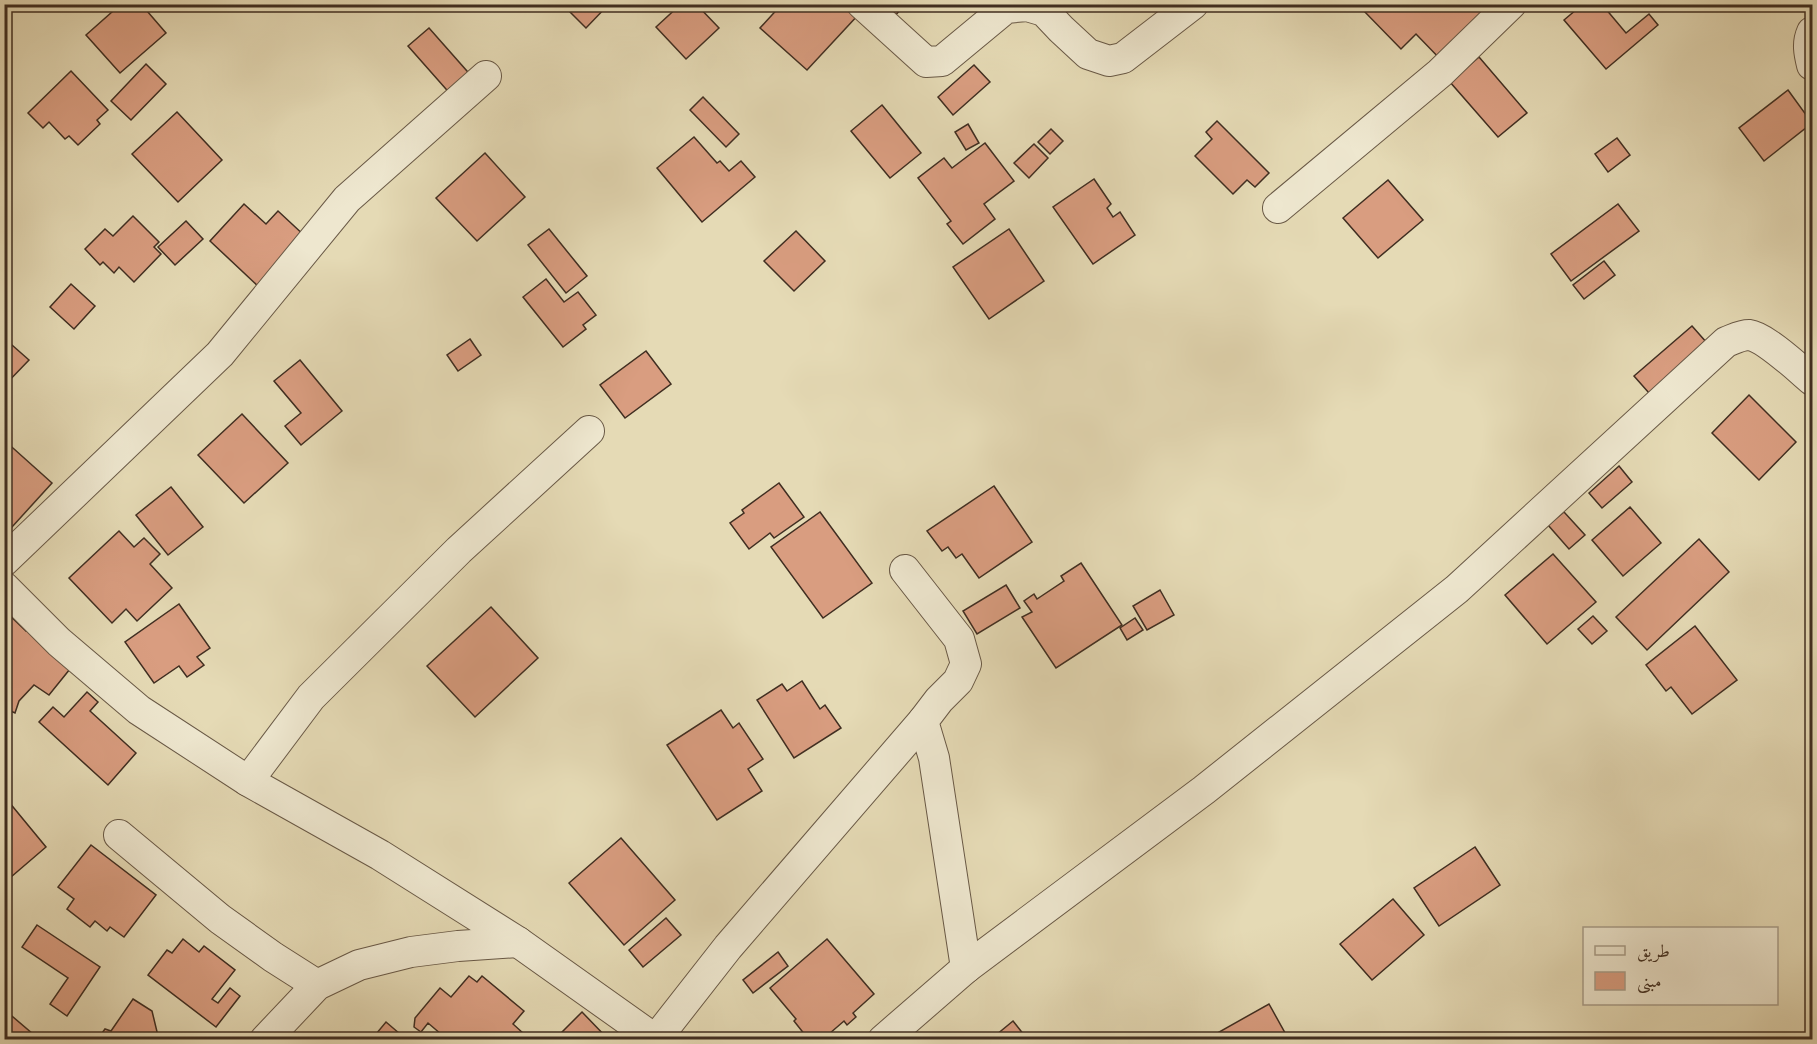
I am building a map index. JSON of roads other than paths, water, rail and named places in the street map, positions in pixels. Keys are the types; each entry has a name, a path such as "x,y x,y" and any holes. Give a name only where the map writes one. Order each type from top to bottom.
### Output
{"street":[{"path":"861,4 926,62 942,61 1006,8 1027,6 1044,11 1088,54 1108,61 1123,58 1192,4"},
{"path":"1278,208 1440,73 1511,4"},
{"path":"1812,32 1809,40 1812,65"},
{"path":"4,561 220,354 347,199 486,76"},
{"path":"883,1040 966,969 1204,790 1457,588 1726,342 1739,336 1750,335 1762,339 1812,380"},
{"path":"248,780 311,697 459,550 590,431"},
{"path":"4,587 59,642 139,710 248,780 380,855 518,942 656,1039 729,947 939,700 958,681 966,664 959,639 905,570"},
{"path":"923,721 934,758 966,969"},
{"path":"119,835 220,919 317,985"},
{"path":"265,1040 317,985 359,965 411,952 518,942"}]}
